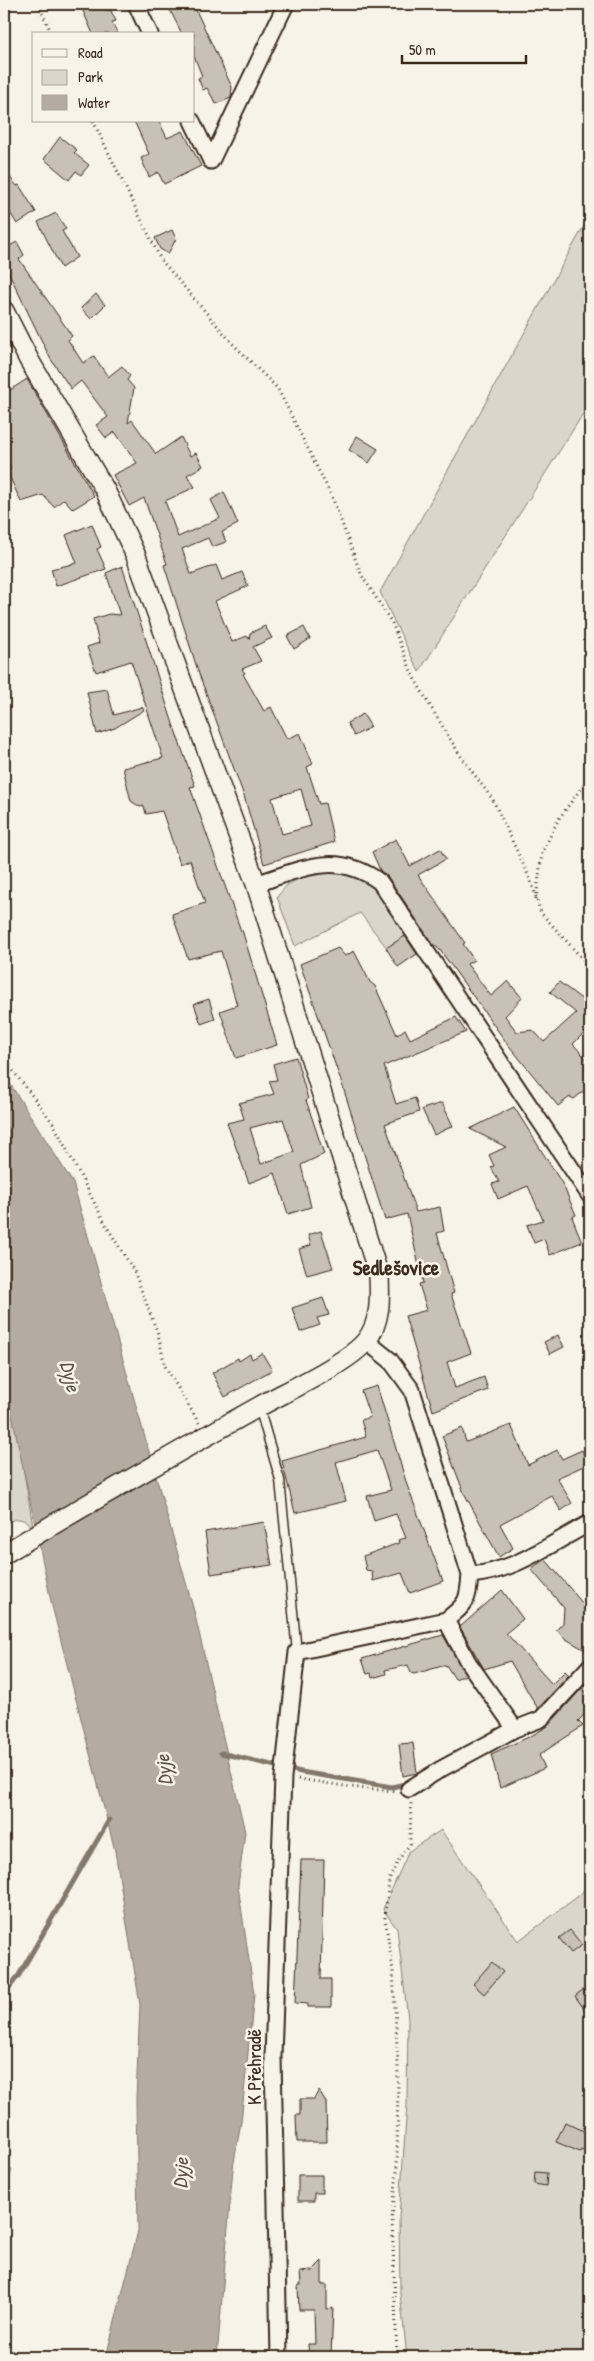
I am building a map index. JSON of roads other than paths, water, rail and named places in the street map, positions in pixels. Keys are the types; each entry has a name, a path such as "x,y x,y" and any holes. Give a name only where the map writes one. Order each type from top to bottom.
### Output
{"street":[{"path":"136,4 149,32"},
{"path":"192,122 211,160 286,4"},
{"path":"4,311 29,360 106,490 136,556 256,884 379,1276 380,1302 376,1321 366,1340 340,1362 174,1454 4,1554"},
{"path":"256,884 315,865 337,864 354,867 380,882 590,1196"},
{"path":"297,1652 446,1620 463,1607 469,1592 470,1574 412,1390 390,1360 366,1340"},
{"path":"470,1574 488,1573 510,1566 590,1523"},
{"path":"446,1620 468,1662 515,1730"},
{"name":"K Přehradě","path":"279,2357 273,2057 284,1770 297,1652"},
{"path":"412,1787 440,1768 541,1719 590,1666"}],"lane":[{"path":"259,1407 280,1480 297,1652"}],"water":[{"name":"Dyje","path":"4,1074 73,1183 194,1611 245,1832 238,1886 254,1994 241,2122 233,2168 217,2357 106,2357 138,2231 136,2099 140,2005 115,1851 52,1606 4,1377"}],"waterway":[{"path":"221,1753 301,1772 392,1787 409,1783"},
{"path":"4,1994 19,1975 109,1820"}],"district":[{"name":"Sedlešovice","path":"396,1267"}]}
